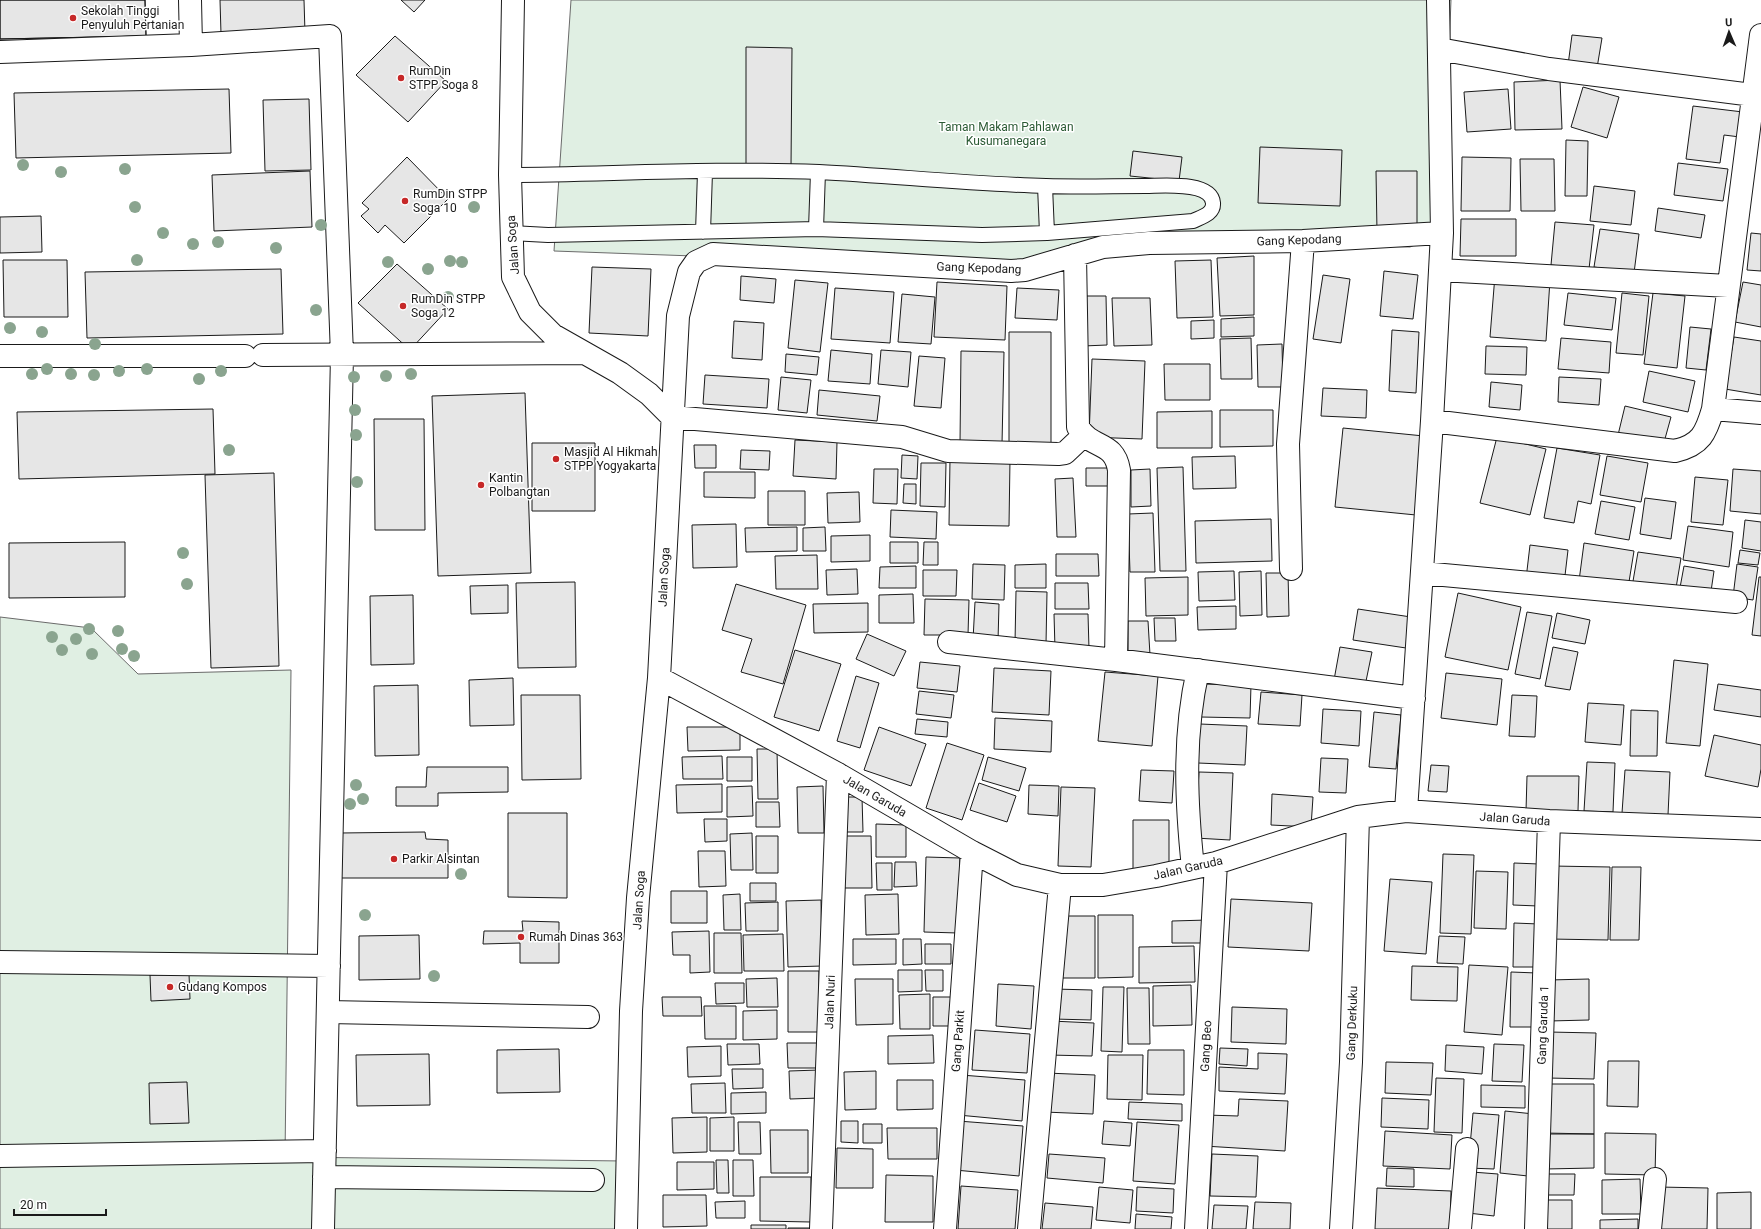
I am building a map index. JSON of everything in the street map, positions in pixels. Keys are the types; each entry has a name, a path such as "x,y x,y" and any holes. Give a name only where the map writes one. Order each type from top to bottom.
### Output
{"street":[{"path":"190,0 191,45"},
{"name":"Jalan Soga","path":"513,0 510,175 513,277 530,312 552,335 620,373 650,394 672,417 659,678 638,898 631,1011 626,1229"},
{"path":"1406,811 1432,421 1442,233 1438,0"},
{"path":"1432,421 1675,451 1687,448 1696,443 1703,436 1713,409 1728,286 1757,96 1761,35"},
{"path":"0,52 191,45 330,36 342,355 323,1229"},
{"path":"1439,50 1549,69 1757,96"},
{"name":"Gang Kepodang","path":"672,417 678,316 689,272 696,262 713,254 1011,271 1025,270 1104,247 1149,243 1303,241 1442,233"},
{"path":"1291,570 1288,444 1303,241"},
{"path":"1075,255 1078,427 1083,436 1092,443 1110,450 1115,455 1119,470 1116,660"},
{"path":"1440,270 1728,286"},
{"path":"0,356 342,355 583,352"},
{"path":"1713,409 1761,413"},
{"path":"672,417 902,437 948,451 1058,454 1065,453 1083,436"},
{"path":"1422,573 1736,602"},
{"path":"949,642 1116,660 1414,698"},
{"path":"1193,868 1188,824 1188,748 1192,696 1198,670"},
{"name":"Jalan Garuda","path":"659,678 838,774 972,852 1017,875 1060,885 1103,885 1156,876 1216,863 1358,817 1406,811 1549,821 1759,826"},
{"name":"Jalan Nuri","path":"821,1229 838,774"},
{"name":"Gang Derkuku","path":"1341,1229 1351,1062 1358,817"},
{"name":"Gang Garuda 1","path":"1536,1229 1549,821"},
{"name":"Gang Parkit","path":"945,1229 972,852"},
{"name":"Gang Beo","path":"1196,1229 1216,863"},
{"path":"1029,1229 1060,885"},
{"path":"0,962 329,966"},
{"path":"328,1012 588,1017"},
{"path":"1460,1229 1467,1149"},
{"path":"0,1156 325,1151"},
{"path":"324,1177 593,1180"},
{"path":"1650,1229 1655,1179"}],"lane":[{"path":"703,232 705,172"},
{"path":"510,175 818,172 1045,186 1196,188 1207,192 1212,198 1213,204 1213,209 1209,213 1193,221 1047,233 982,235 816,229 548,235 511,234"},
{"path":"816,229 818,172"},
{"path":"1045,186 1047,233"}],"green space":[{"name":"Taman Makam Pahlawan Kusumanegara","path":"571,0 1451,0 1442,233 1410,247 1105,239 1029,268 554,251"},
{"path":"0,617 91,628 138,674 291,670 285,1157 624,1161 622,1229 0,1229"}],"building":[{"name":"Sekolah Tinggi Penyuluh Pertanian","path":"0,0 145,0 146,36 0,39"},
{"name":"Sekolah Tinggi Penyuluh Pertanian","path":"0,0 145,0 146,36 0,39"},
{"path":"220,0 304,0 305,33 221,34"},
{"path":"401,0 425,0 414,12"},
{"path":"1572,35 1602,38 1597,68 1568,65"},
{"name":"RumDin STPP Soga 8","path":"395,36 446,81 408,122 356,75"},
{"path":"746,47 792,48 791,167 746,167"},
{"path":"1560,80 1562,129 1515,130 1514,82"},
{"path":"1583,87 1619,97 1607,138 1571,127"},
{"path":"229,89 231,153 16,158 14,93"},
{"path":"1508,89 1511,129 1467,132 1464,92"},
{"path":"309,99 311,170 265,171 263,100"},
{"path":"1693,106 1743,112 1740,137 1724,135 1720,163 1686,159"},
{"path":"1566,140 1588,141 1587,196 1565,196"},
{"path":"1260,147 1342,150 1340,206 1258,203"},
{"path":"1133,151 1182,157 1179,181 1130,176"},
{"name":"RumDin STPP Soga 10","path":"407,157 448,199 404,243 385,225 378,233 361,216 369,209 362,203"},
{"path":"1462,157 1511,158 1510,211 1461,211"},
{"path":"1520,159 1554,159 1555,211 1521,211"},
{"path":"1678,163 1728,169 1723,201 1674,195"},
{"path":"310,171 312,227 214,231 212,175"},
{"path":"1376,171 1417,171 1417,232 1377,232"},
{"path":"1594,186 1635,191 1631,225 1590,221"},
{"path":"1658,208 1705,215 1701,238 1655,231"},
{"path":"41,216 42,252 0,253 0,217"},
{"path":"1461,219 1516,219 1516,256 1460,256"},
{"path":"1555,222 1594,225 1589,269 1551,265"},
{"path":"1600,229 1639,234 1634,273 1594,267"},
{"path":"1751,233 1761,234 1761,271 1747,270"},
{"path":"1254,256 1254,315 1220,316 1217,258"},
{"path":"3,260 67,260 68,317 4,317"},
{"path":"1211,260 1213,317 1177,318 1175,261"},
{"name":"RumDin STPP Soga 12","path":"397,264 448,309 410,350 358,303"},
{"path":"592,267 651,269 648,336 589,333"},
{"path":"281,269 283,334 87,338 85,272"},
{"path":"1384,271 1418,275 1413,319 1380,316"},
{"path":"1323,275 1350,279 1341,343 1313,339"},
{"path":"1495,275 1550,280 1546,341 1490,337"},
{"path":"741,276 776,279 774,303 740,300"},
{"path":"795,280 828,283 820,352 788,348"},
{"path":"937,282 1007,286 1005,340 934,337"},
{"path":"1743,282 1761,285 1761,327 1735,322"},
{"path":"835,288 894,292 890,343 831,339"},
{"path":"1017,288 1059,290 1057,320 1015,318"},
{"path":"1568,293 1616,298 1612,330 1564,325"},
{"path":"1622,293 1649,296 1643,355 1616,353"},
{"path":"1653,293 1685,296 1677,368 1644,364"},
{"path":"902,294 935,297 931,344 898,342"},
{"path":"1082,296 1106,296 1107,345 1083,346"},
{"path":"1112,298 1150,298 1152,345 1114,346"},
{"path":"1254,317 1254,336 1221,337 1221,319"},
{"path":"1214,320 1214,338 1191,339 1191,321"},
{"path":"734,321 764,323 762,360 732,358"},
{"path":"1690,327 1711,329 1706,370 1686,368"},
{"path":"1392,330 1419,332 1416,393 1389,391"},
{"path":"1009,332 1051,332 1051,443 1009,443"},
{"path":"1734,337 1761,341 1761,395 1725,389"},
{"path":"1251,338 1252,379 1221,379 1220,339"},
{"path":"1561,338 1611,342 1609,373 1558,369"},
{"path":"1282,344 1283,387 1258,387 1257,345"},
{"path":"1486,346 1527,347 1526,375 1485,374"},
{"path":"831,350 872,354 870,384 828,381"},
{"path":"881,350 911,352 908,387 878,384"},
{"path":"961,351 1004,352 1002,444 960,443"},
{"path":"786,354 819,357 817,375 785,372"},
{"path":"919,356 945,358 941,408 914,406"},
{"path":"1092,359 1145,361 1142,439 1089,437"},
{"path":"1164,364 1210,364 1210,400 1165,400"},
{"path":"1649,371 1695,381 1688,412 1643,402"},
{"path":"705,375 769,379 767,408 703,404"},
{"path":"781,377 811,380 807,413 778,410"},
{"path":"1559,377 1601,379 1599,405 1558,402"},
{"path":"1491,382 1522,385 1520,410 1489,407"},
{"path":"1323,388 1367,390 1366,418 1321,416"},
{"path":"819,390 880,396 877,421 817,415"},
{"name":"Kantin Polbangtan","path":"525,393 531,573 438,576 432,396"},
{"path":"1625,406 1671,417 1663,446 1618,435"},
{"path":"213,409 215,474 19,479 17,412"},
{"path":"1220,410 1273,410 1273,446 1220,447"},
{"path":"1212,411 1212,448 1157,448 1157,412"},
{"path":"374,419 424,419 425,530 375,530"},
{"path":"1343,428 1424,436 1416,515 1335,507"},
{"path":"1497,437 1546,449 1530,515 1480,503"},
{"path":"795,440 837,442 836,479 793,476"},
{"path":"532,443 595,443 595,511 532,511"},
{"path":"694,445 716,445 716,468 695,468"},
{"path":"1557,448 1600,455 1591,504 1578,501 1574,523 1544,518"},
{"path":"741,450 770,451 769,470 740,469"},
{"path":"902,455 918,456 917,479 901,478"},
{"path":"1235,456 1236,488 1193,489 1192,457"},
{"path":"1607,456 1648,463 1641,502 1600,495"},
{"path":"950,459 1010,459 1009,526 949,525"},
{"path":"921,463 946,463 945,507 920,506"},
{"path":"1183,467 1186,571 1160,571 1157,468"},
{"path":"1086,468 1111,468 1111,486 1086,486"},
{"path":"874,469 898,469 897,504 873,503"},
{"path":"1150,469 1151,506 1131,507 1131,470"},
{"path":"1733,469 1761,471 1761,514 1730,511"},
{"path":"704,472 755,472 755,498 704,497"},
{"path":"274,473 279,666 211,668 205,475"},
{"path":"1695,477 1728,480 1723,525 1691,522"},
{"path":"1073,478 1076,537 1057,537 1055,479"},
{"path":"904,484 916,484 916,504 903,503"},
{"path":"768,491 805,491 805,525 768,525"},
{"path":"859,492 860,522 828,523 827,493"},
{"path":"1645,498 1676,502 1671,539 1640,534"},
{"path":"1601,501 1635,507 1629,540 1595,534"},
{"path":"891,510 937,512 936,539 890,537"},
{"path":"1153,513 1155,572 1130,572 1128,514"},
{"path":"1271,519 1272,561 1196,563 1195,521"},
{"path":"1745,520 1761,522 1761,551 1742,548"},
{"path":"736,524 737,567 693,568 692,525"},
{"path":"1688,526 1733,532 1729,567 1683,560"},
{"path":"797,527 797,551 746,552 745,528"},
{"path":"825,527 826,551 803,551 803,528"},
{"path":"870,535 870,561 831,562 831,536"},
{"path":"125,542 125,597 9,598 9,543"},
{"path":"890,542 918,542 918,563 890,563"},
{"path":"924,542 938,542 938,565 923,565"},
{"path":"1584,543 1634,551 1628,588 1579,581"},
{"path":"1530,545 1568,550 1564,584 1526,579"},
{"path":"1740,550 1760,553 1758,565 1738,563"},
{"path":"1638,552 1681,558 1675,594 1632,587"},
{"path":"1056,554 1098,554 1099,576 1056,576"},
{"path":"817,555 818,589 776,589 775,556"},
{"path":"973,564 1005,565 1004,600 972,599"},
{"path":"1046,564 1046,588 1015,588 1015,565"},
{"path":"1737,564 1758,567 1753,600 1733,597"},
{"path":"916,566 916,588 879,588 880,567"},
{"path":"1684,566 1714,571 1710,598 1679,593"},
{"path":"857,569 858,594 827,595 826,570"},
{"path":"923,570 957,570 956,596 923,596"},
{"path":"1234,571 1235,600 1199,601 1198,572"},
{"path":"1261,571 1262,615 1240,616 1239,572"},
{"path":"1266,573 1288,573 1289,616 1267,617"},
{"path":"1188,577 1188,615 1146,616 1145,578"},
{"path":"1759,577 1761,577 1761,636 1752,635"},
{"path":"575,582 576,667 518,668 516,583"},
{"path":"1055,583 1088,583 1089,609 1055,609"},
{"path":"736,584 806,605 783,684 741,672 752,639 722,630"},
{"path":"508,585 508,613 471,614 470,586"},
{"path":"1016,591 1047,592 1046,644 1015,643"},
{"path":"1458,593 1521,607 1508,670 1445,657"},
{"path":"913,594 914,623 879,623 879,595"},
{"path":"413,595 414,664 371,665 370,596"},
{"path":"925,599 969,600 968,635 924,635"},
{"path":"975,602 999,604 998,641 973,640"},
{"path":"868,603 868,632 814,633 813,604"},
{"path":"1236,606 1236,629 1198,630 1197,607"},
{"path":"1358,609 1411,617 1406,648 1353,640"},
{"path":"1527,612 1552,616 1540,679 1515,674"},
{"path":"1557,613 1590,620 1585,644 1552,638"},
{"path":"1054,614 1088,614 1089,649 1055,649"},
{"path":"1154,618 1175,618 1176,641 1155,641"},
{"path":"1128,621 1148,621 1150,655 1128,656"},
{"path":"867,634 906,651 894,676 856,659"},
{"path":"1340,647 1372,652 1365,686 1334,680"},
{"path":"1553,647 1578,652 1570,690 1545,686"},
{"path":"795,650 841,664 819,731 774,717"},
{"path":"1674,660 1708,664 1700,746 1666,743"},
{"path":"920,662 960,666 957,692 917,688"},
{"path":"994,668 1051,671 1049,715 992,712"},
{"path":"1105,672 1158,676 1152,746 1098,741"},
{"path":"1446,673 1502,679 1497,725 1441,718"},
{"path":"856,676 879,683 860,748 837,741"},
{"path":"513,678 514,725 470,726 469,680"},
{"path":"1201,684 1251,685 1250,718 1201,717"},
{"path":"1718,684 1761,690 1761,717 1714,710"},
{"path":"418,685 419,755 375,756 374,686"},
{"path":"919,691 954,695 951,718 916,714"},
{"path":"1261,692 1302,695 1300,726 1258,724"},
{"path":"521,695 580,695 581,779 522,780"},
{"path":"1512,695 1537,696 1535,737 1509,736"},
{"path":"1588,703 1624,705 1621,745 1585,742"},
{"path":"1323,709 1361,711 1359,746 1321,743"},
{"path":"1631,710 1658,711 1657,756 1630,756"},
{"path":"1374,712 1401,715 1396,769 1369,767"},
{"path":"995,718 1052,721 1051,752 994,749"},
{"path":"917,719 948,722 947,737 915,734"},
{"path":"1200,724 1247,726 1245,765 1198,763"},
{"path":"687,727 740,727 740,750 688,751"},
{"path":"879,727 926,744 911,786 864,770"},
{"path":"1714,735 1761,745 1761,769 1758,787 1705,776"},
{"path":"947,743 984,755 962,820 926,808"},
{"path":"757,749 777,749 778,799 758,799"},
{"path":"722,756 723,779 683,779 682,757"},
{"path":"727,757 752,757 752,781 727,781"},
{"path":"988,757 1026,768 1019,791 982,780"},
{"path":"1321,758 1348,759 1346,793 1319,792"},
{"path":"1587,762 1615,763 1613,812 1584,811"},
{"path":"1431,765 1449,766 1447,792 1428,791"},
{"path":"427,767 508,767 508,792 438,793 438,806 396,806 396,787 426,787"},
{"path":"1141,770 1174,771 1172,803 1139,801"},
{"path":"1625,770 1670,772 1668,815 1622,813"},
{"path":"1199,772 1233,773 1230,840 1195,838"},
{"path":"1527,776 1579,776 1578,811 1526,811"},
{"path":"979,783 1016,796 1007,822 970,810"},
{"path":"722,784 722,812 677,813 676,785"},
{"path":"1029,785 1059,786 1058,816 1028,814"},
{"path":"752,786 753,816 727,817 727,787"},
{"path":"823,786 824,833 798,833 797,787"},
{"path":"1061,787 1095,788 1091,867 1058,866"},
{"path":"1272,794 1313,797 1311,827 1271,825"},
{"path":"842,797 862,797 863,832 842,832"},
{"path":"756,802 779,802 780,827 756,827"},
{"path":"508,813 567,813 567,898 508,897"},
{"path":"704,819 727,819 727,841 705,842"},
{"path":"1133,820 1169,820 1169,868 1133,869"},
{"path":"876,824 906,825 906,857 876,857"},
{"name":"Parkir Alsintan","path":"425,832 426,839 448,840 448,878 340,878 340,833"},
{"path":"752,833 753,870 731,870 730,834"},
{"path":"756,836 778,836 778,873 756,873"},
{"path":"841,836 871,836 872,888 842,888"},
{"path":"698,851 725,851 726,886 699,887"},
{"path":"1443,854 1474,855 1471,934 1440,933"},
{"path":"926,857 960,858 958,933 924,932"},
{"path":"895,862 916,862 917,886 894,887"},
{"path":"876,863 892,863 892,890 877,890"},
{"path":"1514,863 1539,864 1538,906 1513,905"},
{"path":"1552,866 1610,867 1608,940 1550,939"},
{"path":"1612,867 1641,867 1639,940 1610,940"},
{"path":"1476,871 1508,872 1506,929 1474,928"},
{"path":"1390,879 1432,882 1426,954 1384,951"},
{"path":"750,883 776,883 776,901 750,901"},
{"path":"671,891 707,891 707,923 671,923"},
{"path":"740,894 741,930 724,930 723,895"},
{"path":"898,894 899,934 866,935 865,895"},
{"path":"1231,899 1312,903 1309,951 1228,947"},
{"path":"821,900 822,966 788,967 786,901"},
{"path":"778,902 778,931 746,931 745,903"},
{"path":"1098,915 1133,915 1133,977 1098,978"},
{"path":"1060,916 1095,916 1095,978 1059,978"},
{"path":"1208,920 1208,943 1172,943 1172,921"},
{"name":"Rumah Dinas 363","path":"522,921 559,922 559,963 520,963 520,943 483,944 484,931 523,931"},
{"path":"1514,923 1539,924 1538,967 1513,967"},
{"path":"709,931 710,972 690,973 690,955 673,955 672,932"},
{"path":"714,933 741,933 742,973 714,973"},
{"path":"783,934 784,971 744,971 743,935"},
{"path":"419,935 420,979 359,980 359,936"},
{"path":"1439,936 1465,937 1463,964 1437,963"},
{"path":"853,939 896,939 896,964 853,965"},
{"path":"903,939 921,939 922,964 903,965"},
{"path":"925,944 951,944 951,964 925,964"},
{"path":"1194,946 1195,982 1139,983 1139,947"},
{"path":"1469,965 1508,967 1502,1035 1464,1032"},
{"path":"1412,966 1458,967 1457,1001 1411,1000"},
{"path":"898,970 922,970 922,991 898,992"},
{"path":"925,970 943,970 943,991 926,991"},
{"path":"788,971 819,971 819,1032 788,1032"},
{"path":"1511,972 1537,973 1535,1027 1510,1027"},
{"name":"Gudang Kompos","path":"189,974 190,999 151,1001 150,975"},
{"path":"777,978 778,1007 747,1007 746,979"},
{"path":"855,979 893,979 893,1024 856,1025"},
{"path":"1589,979 1589,1020 1549,1021 1549,980"},
{"path":"715,983 744,983 744,1003 716,1004"},
{"path":"998,984 1034,986 1031,1029 996,1026"},
{"path":"1191,985 1192,1025 1153,1026 1153,986"},
{"path":"1103,987 1124,987 1122,1052 1101,1051"},
{"path":"1127,988 1149,988 1150,1044 1128,1044"},
{"path":"1054,989 1092,990 1091,1020 1054,1019"},
{"path":"930,994 930,1029 900,1029 899,995"},
{"path":"662,997 701,997 702,1016 663,1016"},
{"path":"933,997 958,997 958,1026 933,1026"},
{"path":"704,1006 736,1006 736,1039 705,1039"},
{"path":"1232,1007 1287,1009 1286,1044 1231,1042"},
{"path":"777,1010 777,1039 743,1040 743,1011"},
{"path":"1051,1021 1094,1023 1092,1056 1049,1055"},
{"path":"975,1030 1030,1034 1027,1073 972,1070"},
{"path":"1549,1032 1596,1033 1594,1079 1548,1078"},
{"path":"933,1035 934,1063 888,1064 888,1036"},
{"path":"787,1043 819,1043 820,1068 788,1068"},
{"path":"727,1044 759,1044 760,1064 728,1065"},
{"path":"1494,1044 1524,1045 1522,1082 1492,1081"},
{"path":"1446,1045 1484,1047 1482,1074 1445,1071"},
{"path":"721,1046 721,1076 688,1077 687,1047"},
{"path":"1220,1048 1248,1049 1247,1066 1219,1064"},
{"path":"559,1049 560,1092 497,1093 497,1050"},
{"path":"1148,1050 1184,1050 1184,1095 1147,1094"},
{"path":"1258,1053 1287,1054 1285,1094 1219,1091 1219,1067 1258,1069"},
{"path":"429,1054 430,1105 357,1106 356,1055"},
{"path":"1108,1055 1143,1055 1142,1100 1107,1099"},
{"path":"1608,1061 1639,1061 1638,1107 1607,1106"},
{"path":"1386,1062 1433,1063 1431,1095 1385,1093"},
{"path":"732,1069 763,1069 763,1088 733,1089"},
{"path":"819,1070 819,1098 790,1099 789,1071"},
{"path":"876,1071 876,1109 845,1110 844,1072"},
{"path":"1046,1073 1095,1075 1093,1114 1044,1112"},
{"path":"961,1075 1025,1080 1022,1121 958,1115"},
{"path":"1436,1078 1464,1079 1462,1133 1434,1132"},
{"path":"897,1080 933,1080 933,1109 897,1110"},
{"path":"187,1082 189,1123 150,1124 149,1083"},
{"path":"725,1083 726,1113 692,1113 691,1084"},
{"path":"1545,1084 1594,1084 1594,1134 1544,1133"},
{"path":"1481,1085 1525,1086 1525,1108 1481,1107"},
{"path":"766,1092 766,1113 731,1114 731,1093"},
{"path":"1382,1098 1429,1100 1428,1129 1381,1127"},
{"path":"1239,1099 1288,1101 1285,1151 1204,1146 1206,1115 1238,1116"},
{"path":"1129,1102 1182,1104 1182,1121 1128,1119"},
{"path":"1505,1111 1534,1114 1528,1176 1500,1173"},
{"path":"1473,1113 1499,1115 1494,1169 1468,1168"},
{"path":"707,1117 707,1152 673,1153 672,1118"},
{"path":"734,1117 734,1151 710,1151 710,1118"},
{"path":"841,1121 858,1121 858,1143 841,1142"},
{"path":"958,1121 1023,1126 1019,1176 955,1170"},
{"path":"1104,1121 1132,1123 1130,1146 1102,1144"},
{"path":"738,1122 760,1122 761,1154 739,1154"},
{"path":"1137,1122 1179,1125 1175,1184 1133,1181"},
{"path":"863,1124 882,1124 882,1143 863,1143"},
{"path":"887,1128 937,1128 937,1159 888,1159"},
{"path":"770,1130 808,1130 808,1173 771,1173"},
{"path":"1385,1131 1452,1135 1450,1169 1383,1166"},
{"path":"1605,1133 1656,1134 1655,1175 1605,1174"},
{"path":"1544,1134 1594,1134 1594,1168 1545,1169"},
{"path":"837,1148 873,1149 873,1188 836,1188"},
{"path":"1049,1154 1105,1158 1103,1183 1047,1178"},
{"path":"1212,1154 1258,1156 1256,1197 1210,1196"},
{"path":"716,1160 728,1160 729,1193 717,1193"},
{"path":"733,1160 753,1160 754,1196 733,1196"},
{"path":"677,1162 714,1162 714,1189 677,1190"},
{"path":"1387,1168 1414,1169 1414,1187 1386,1186"},
{"path":"1472,1172 1498,1174 1494,1216 1468,1213"},
{"path":"1548,1174 1575,1174 1574,1195 1548,1195"},
{"path":"886,1175 933,1176 933,1222 885,1222"},
{"path":"760,1177 811,1177 811,1222 760,1221"},
{"path":"1640,1179 1641,1214 1602,1214 1602,1180"},
{"path":"961,1186 1018,1190 1015,1229 958,1229"},
{"path":"1099,1187 1133,1190 1130,1223 1096,1220"},
{"path":"1137,1187 1174,1189 1173,1213 1136,1211"},
{"path":"1659,1187 1708,1188 1707,1229 1658,1229"},
{"path":"1377,1188 1451,1191 1450,1229 1375,1229"},
{"path":"1751,1192 1751,1229 1717,1229 1717,1193"},
{"path":"663,1195 706,1195 707,1226 663,1227"},
{"path":"1545,1200 1572,1200 1572,1229 1545,1229"},
{"path":"745,1201 745,1218 716,1218 715,1202"},
{"path":"1255,1202 1291,1203 1290,1229 1253,1229"},
{"path":"1045,1203 1093,1207 1091,1229 1042,1229"},
{"path":"1214,1205 1248,1206 1246,1229 1212,1229"},
{"path":"1136,1214 1172,1217 1171,1229 1135,1229"},
{"path":"1638,1219 1638,1229 1600,1229 1600,1220"},
{"path":"751,1225 786,1225 786,1229 751,1229"},
{"path":"815,1228 815,1229 788,1229"}],"place":[{"name":"Sekolah Tinggi Penyuluh Pertanian","path":"73,18"},
{"name":"RumDin STPP Soga 8","path":"401,78"},
{"name":"RumDin STPP Soga 10","path":"405,201"},
{"name":"RumDin STPP Soga 12","path":"403,306"},
{"name":"Masjid Al Hikmah STPP Yogyakarta","path":"556,459"},
{"name":"Kantin Polbangtan","path":"481,485"},
{"name":"Parkir Alsintan","path":"394,859"},
{"name":"Rumah Dinas 363","path":"521,937"},
{"name":"Gudang Kompos","path":"170,987"}]}
